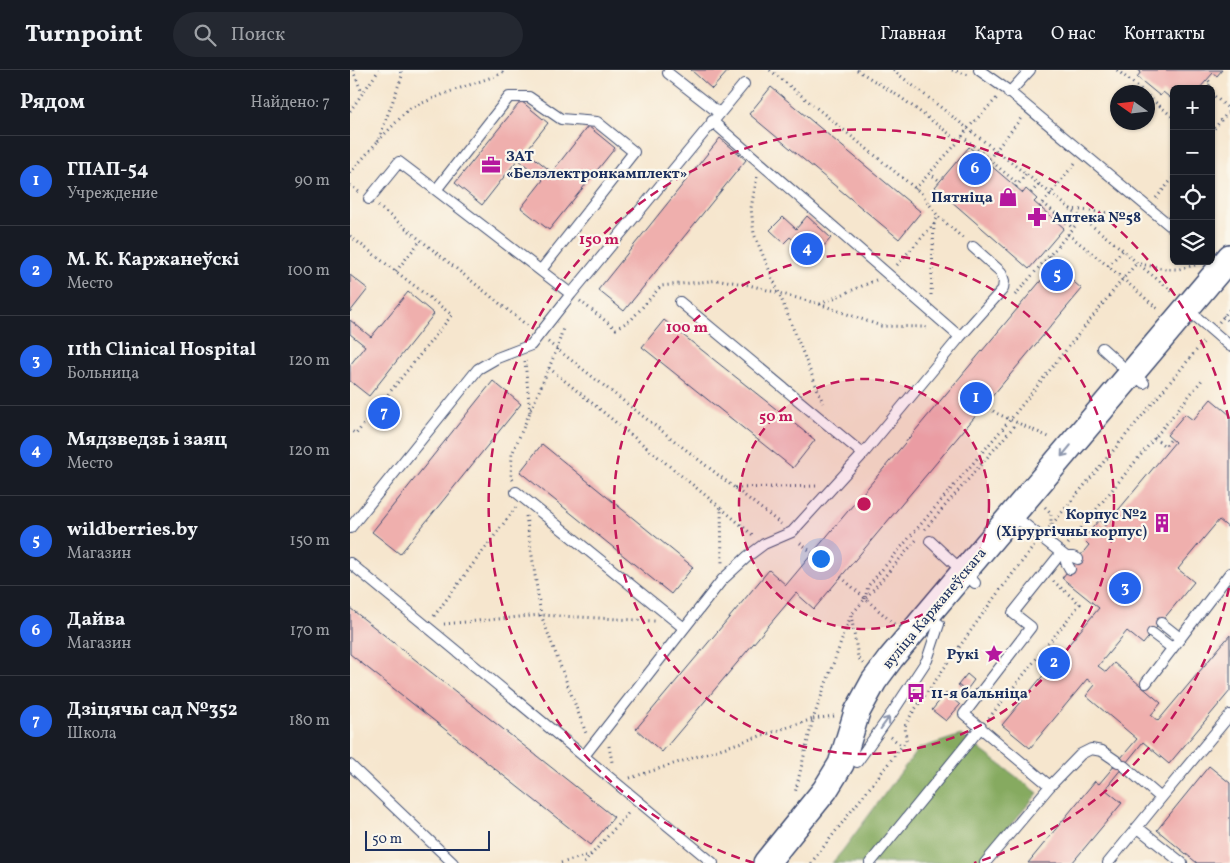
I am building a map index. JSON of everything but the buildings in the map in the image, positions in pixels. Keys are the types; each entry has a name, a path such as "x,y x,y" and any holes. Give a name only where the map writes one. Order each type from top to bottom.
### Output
{"street":[{"name":"вуліца Каржанеўскага","path":"766,863 804,799 825,790 841,764 869,673 891,658 969,578 1026,526 1137,379 1193,313 1225,268"},
{"name":"вуліца Каржанеўскага","path":"787,863 844,789 857,762 870,722 884,694 898,673 939,624 969,578"}],"lane":[{"path":"979,70 1029,108 1170,226"},
{"path":"1008,91 1030,70"},
{"path":"668,73 716,117 758,161 960,337"},
{"path":"350,528 478,369 497,358 531,345 744,84"},
{"path":"436,190 509,97 529,97 561,119 597,122 634,152 540,270"},
{"path":"369,199 399,162 571,294"},
{"path":"584,756 681,625 722,580 748,556 764,544 792,532 863,454 1002,289 1004,281 1001,272 973,247"},
{"path":"680,302 863,454"},
{"path":"1193,313 1230,346"},
{"path":"1102,348 1137,379"},
{"path":"520,495 681,625"},
{"path":"1026,526 1064,553 1078,559"},
{"path":"930,542 969,578"},
{"path":"1064,553 1070,569"},
{"path":"1050,786 964,714 1032,627 1013,613 1064,553"},
{"path":"350,563 713,863"},
{"path":"1146,683 1230,573"},
{"path":"1160,623 1180,638"},
{"path":"1152,633 1172,648"},
{"path":"839,735 869,673"},
{"path":"1108,863 1230,716"},
{"path":"870,863 981,727"},
{"path":"985,863 1050,786 1081,754 1091,749 1102,751 1121,764 1160,798"},
{"path":"804,799 828,764"},
{"path":"350,765 453,863"},
{"path":"1136,827 1182,863"}],"path":[{"path":"352,70 362,94"},
{"path":"350,111 379,70"},
{"path":"378,141 402,76 401,70"},
{"path":"350,173 410,108 498,75 506,70"},
{"path":"770,70 921,193 938,216 973,247"},
{"path":"857,70 900,97 959,141"},
{"path":"811,863 906,740 905,726 911,715 994,598 1026,526 1193,313 1123,250 893,70"},
{"path":"1117,70 1135,85"},
{"path":"1208,80 1210,83 1209,85"},
{"path":"915,189 959,141 968,128 1008,91"},
{"path":"1213,130 1230,110 1215,97"},
{"path":"1155,102 1170,115"},
{"path":"989,159 1029,108"},
{"path":"962,136 1017,185 1026,174"},
{"path":"1040,207 1082,153"},
{"path":"758,161 751,208 754,234 834,430"},
{"path":"929,173 940,181"},
{"path":"1070,209 1140,216 1170,182"},
{"path":"350,184 539,335"},
{"path":"1031,193 1039,184"},
{"path":"1043,203 1073,228"},
{"path":"819,304 889,275 934,224 938,216"},
{"path":"1010,301 1082,218"},
{"path":"930,311 934,224"},
{"path":"1068,234 1160,311"},
{"path":"350,236 452,315 356,434 350,430"},
{"path":"396,271 421,240"},
{"path":"1108,266 1123,250"},
{"path":"1050,256 1063,268 1061,270"},
{"path":"1137,264 1166,269 1225,268"},
{"path":"865,599 868,586 1010,420 1122,280 1137,264"},
{"path":"571,294 616,329 632,319 661,286 721,280 749,285 819,304 881,326 924,327 960,337"},
{"path":"1223,316 1230,322"},
{"path":"523,348 530,413"},
{"path":"557,349 792,532 797,541 813,553"},
{"path":"549,368 764,544"},
{"path":"1064,553 1202,380"},
{"path":"985,405 1010,420 1052,438"},
{"path":"804,799 813,719 851,615 1017,422"},
{"path":"1154,438 1165,446 1171,439"},
{"path":"735,488 834,486"},
{"path":"426,626 520,495"},
{"path":"721,508 722,580"},
{"path":"841,576 901,630"},
{"path":"426,626 541,615 681,625"},
{"path":"851,615 858,657 869,673"},
{"path":"1042,651 1054,661"},
{"path":"584,863 644,794 627,779 813,719 837,716"},
{"path":"608,745 612,766"},
{"path":"561,863 592,854"}],"green space":[{"path":"961,735 1038,793 978,863 832,863 918,749"}],"place":[{"name":"ЗАТ «Белэлектронкамплект»","path":"491,165"},
{"name":"Дайва","path":"975,169"},
{"name":"Пятніца","path":"1008,197"},
{"name":"Аптека №58","path":"1037,217"},
{"name":"Мядзведзь і заяц","path":"807,249"},
{"name":"wildberries.by","path":"1057,275"},
{"name":"ГПАП-54","path":"976,398"},
{"name":"Дзіцячы сад №352","path":"384,413"},
{"name":"Корпус №2 (Хірургічны корпус)","path":"1162,523"},
{"name":"11th Clinical Hospital","path":"1125,588"},
{"name":"Рукі","path":"994,654"},
{"name":"М. К. Каржанеўскі","path":"1054,663"},
{"name":"11-я бальніца","path":"916,693"}]}
